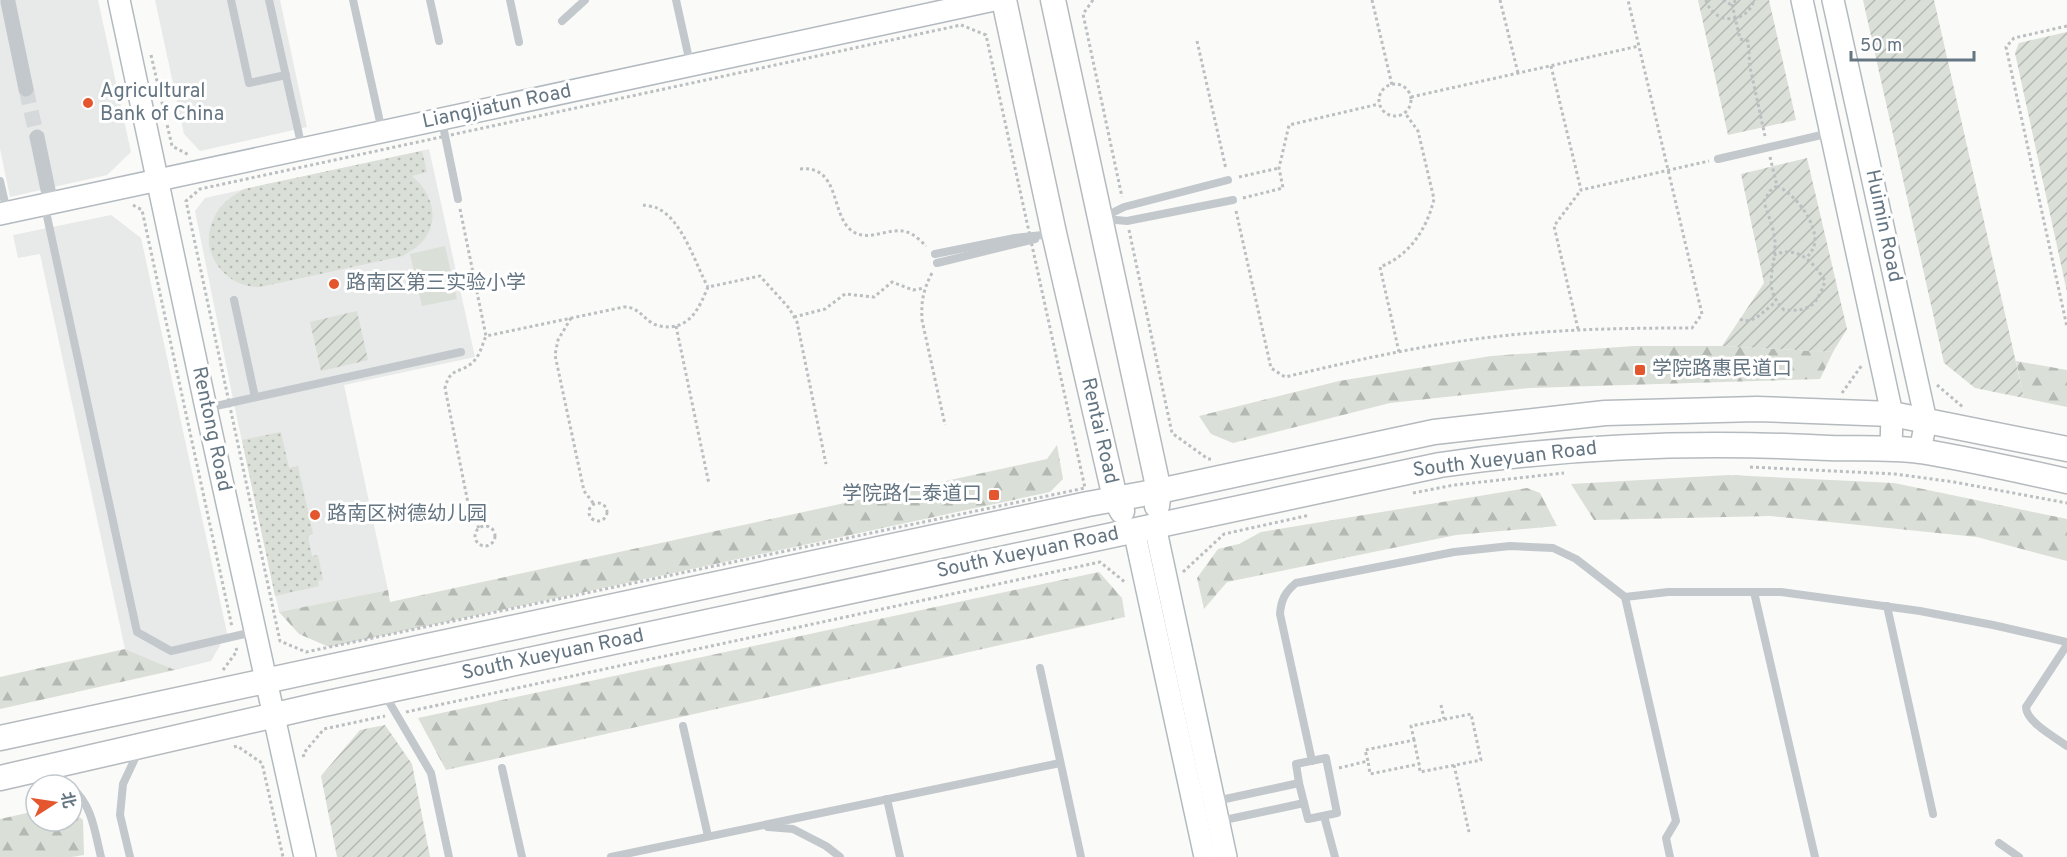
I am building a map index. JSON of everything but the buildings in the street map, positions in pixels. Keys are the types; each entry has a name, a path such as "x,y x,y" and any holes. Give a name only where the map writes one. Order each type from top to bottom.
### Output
{"main road":[{"name":"Rentai Road","path":"1004,0 1114,498 1144,528 1159,491 1053,0"},
{"name":"South Xueyuan Road","path":"0,738 1114,498 1159,491 1434,432 1605,413 1757,409 1892,414 2067,449"},
{"name":"South Xueyuan Road","path":"0,778 382,691 1440,465 1502,456 1604,447 1678,445 1763,444 1844,449 1891,448 1920,451 2067,481"}],"street":[{"name":"Rentong Road","path":"119,0 305,857"},
{"name":"Liangjiatun Road","path":"3,214 994,0"},
{"name":"Huimin Road","path":"1802,0 1892,414 1891,448"},
{"name":"Huimin Road","path":"1833,0 1926,421 1920,451"},
{"path":"8,2 26,89"},
{"path":"37,137 48,205"},
{"name":"Rentai Road","path":"1144,528 1226,857"},
{"name":"Rentai Road","path":"1144,528 1205,857"}],"lane":[{"path":"231,0 249,83 286,75"},
{"path":"269,0 303,149"},
{"path":"353,0 382,132"},
{"path":"430,0 439,41"},
{"path":"510,0 519,42"},
{"path":"562,21 585,0"},
{"path":"676,0 690,66"},
{"path":"442,119 458,199"},
{"path":"1718,159 1831,132"},
{"path":"1100,219 1124,207 1228,180"},
{"path":"0,181 3,214"},
{"path":"1100,219 1127,221 1233,200"},
{"path":"48,205 137,632 171,651 255,632"},
{"path":"935,254 1054,234"},
{"path":"938,263 1030,238"},
{"path":"234,300 255,397"},
{"path":"206,408 461,352"},
{"path":"1312,761 1280,614 1281,603 1288,590 1296,583 1454,552 1510,546 1553,548 1576,559 1625,597 1676,820 1666,838 1670,857"},
{"path":"1625,597 1668,592 1781,592 1887,606 1993,625 2067,644 2026,707 2026,713 2030,719 2067,746"},
{"path":"1754,592 1815,857"},
{"path":"1887,606 1933,814"},
{"path":"1040,668 1081,857"},
{"path":"382,691 431,773 449,857"},
{"path":"683,726 708,836"},
{"path":"130,857 120,815 123,784 141,745"},
{"path":"1326,758 1337,813 1308,819 1296,764 1312,761 1326,758"},
{"path":"611,857 1060,763"},
{"path":"47,767 54,773"},
{"path":"502,768 522,857"},
{"path":"1216,811 1299,783"},
{"path":"887,799 900,857"},
{"path":"84,803 93,822 100,857"},
{"path":"1216,811 1304,803"},
{"path":"1324,816 1335,857"},
{"path":"761,826 794,829 826,846 840,857"},
{"path":"1999,843 2019,857"},
{"path":"643,857 653,848"}],"path":[{"path":"1093,0 1083,14 1124,207"},
{"path":"1372,0 1392,85"},
{"path":"1500,0 1518,73"},
{"path":"1379,104 1289,125 1278,168 1283,188 1233,200 1271,368 1285,377 1399,352 1491,337 1578,329 1692,328 1701,314 1628,0"},
{"path":"1706,0 1712,12 1719,17 1735,19 1749,11 1754,0"},
{"path":"1723,0 1732,4"},
{"path":"1732,4 1738,0"},
{"path":"1732,4 1740,39 1748,41 1750,68 1777,186"},
{"path":"200,189 186,201 280,641 306,652 1084,488 986,35 961,25"},
{"path":"2067,26 2014,38 2006,47 2067,327"},
{"path":"1197,41 1228,180 1278,168"},
{"path":"149,45 172,146 193,158"},
{"path":"1411,97 1639,46"},
{"path":"1551,66 1581,190"},
{"path":"1392,85 1404,86 1411,97 1411,105 1400,116 1389,116 1384,113 1379,104 1380,93 1392,85"},
{"path":"1399,352 1380,267 1411,248 1432,208 1434,199 1418,131 1405,113"},
{"path":"1578,329 1554,226 1581,190 1718,159"},
{"path":"800,168 810,168 823,175 851,231 858,235 869,236 899,231 908,232 935,254"},
{"path":"1774,255 1786,250 1801,254 1819,271 1825,280 1819,297 1813,305 1800,311 1784,310 1776,302 1771,289 1774,230 1764,201 1770,191 1777,186"},
{"path":"1777,186 1785,189 1794,198 1812,227 1815,240 1813,250 1806,259"},
{"path":"458,199 486,336 477,357 471,364 454,371 447,378 445,388 470,513 479,528"},
{"path":"128,202 142,210 237,651 220,673"},
{"path":"643,205 656,208 675,224 686,240 708,287"},
{"path":"1127,221 1172,433 1209,459 1220,457"},
{"path":"938,263 924,288 921,303 922,320 945,425"},
{"path":"708,287 760,276 794,317 802,341 826,464"},
{"path":"794,317 825,309 845,294 874,297 892,282 914,290 924,288"},
{"path":"486,336 632,307 656,325 676,326 687,322 694,316 708,287"},
{"path":"1740,320 1744,322 1754,320 1776,302"},
{"path":"571,318 558,340 555,355 584,491 594,504"},
{"path":"676,326 709,484"},
{"path":"1840,395 1862,366"},
{"path":"1935,384 1965,408"},
{"path":"1743,467 1895,474 1954,482 2067,503"},
{"path":"1411,494 1454,485 1564,473"},
{"path":"599,503 606,508 607,514 602,520 595,521 591,517 589,511 594,504 599,503"},
{"path":"1182,573 1224,534 1312,514"},
{"path":"484,526 493,530 495,536 490,544 483,546 476,540 475,533 479,528 484,526"},
{"path":"305,765 303,754 324,729 1100,562"},
{"path":"1441,705 1444,719"},
{"path":"1471,714 1481,760 1420,772 1414,740 1411,726 1471,714"},
{"path":"1414,740 1365,750 1370,774 1419,764"},
{"path":"237,746 262,763 283,857"},
{"path":"1328,770 1368,760"},
{"path":"1454,765 1468,832"}],"shaded area":[{"path":"0,0 98,0 131,152 107,175 10,197 0,149"},
{"path":"155,0 280,0 307,127 200,151 184,134"},
{"name":"路南区第三实验小学","path":"429,149 475,357 344,385 388,590 279,612 195,211 205,198"},
{"path":"111,215 141,238 227,633 211,661 175,670 125,649 40,254 18,258 13,235"}],"green space":[{"path":"1698,0 1769,0 1796,120 1728,135"},
{"path":"1863,0 1934,0 2024,398 1975,388 1944,363"},
{"path":"2067,32 2067,292 2015,53 2019,43"},
{"path":"422,151 427,172 412,176 430,200 431,228 417,246 403,256 260,287 247,286 236,281 226,274 212,255 209,243 210,230 216,213 230,198 244,189"},
{"path":"1807,158 1847,329 1833,352 1722,346 1764,283 1741,174"},
{"path":"445,246 457,299 422,306 410,254"},
{"path":"357,311 368,360 321,371 310,322"},
{"path":"1634,346 1722,346 1833,352 1820,379 1529,388 1390,403 1233,443 1211,434 1199,416 1339,381 1491,356"},
{"path":"2016,361 2067,370 2067,407 2024,398"},
{"path":"281,432 289,468 298,466 313,534 308,536 312,556 318,555 323,580 318,581 319,586 275,596 242,440"},
{"path":"1057,445 1063,479 1050,492 329,647 299,634 279,612 388,590 390,602 1047,459"},
{"path":"1729,475 1894,483 2067,519 2067,561 1977,537 1770,516 1594,520 1571,484"},
{"path":"1527,488 1540,493 1557,526 1456,535 1227,582 1204,609 1197,578 1218,549 1239,544 1261,532"},
{"path":"1099,572 1122,598 1125,617 446,770 418,718"},
{"path":"125,649 175,670 0,709 0,677"},
{"path":"385,725 412,764 430,857 337,857 321,776 360,730"},
{"path":"24,814 24,833 83,833 84,855 0,857 0,819"}],"tunnel":[{"path":"26,89 37,137"}],"place":[{"name":"Agricultural Bank of China","path":"88,103"},
{"name":"路南区第三实验小学","path":"334,284"},
{"name":"学院路惠民道口","path":"1640,370"},
{"name":"学院路仁泰道口","path":"994,495"},
{"name":"路南区树德幼儿园","path":"315,515"}]}
